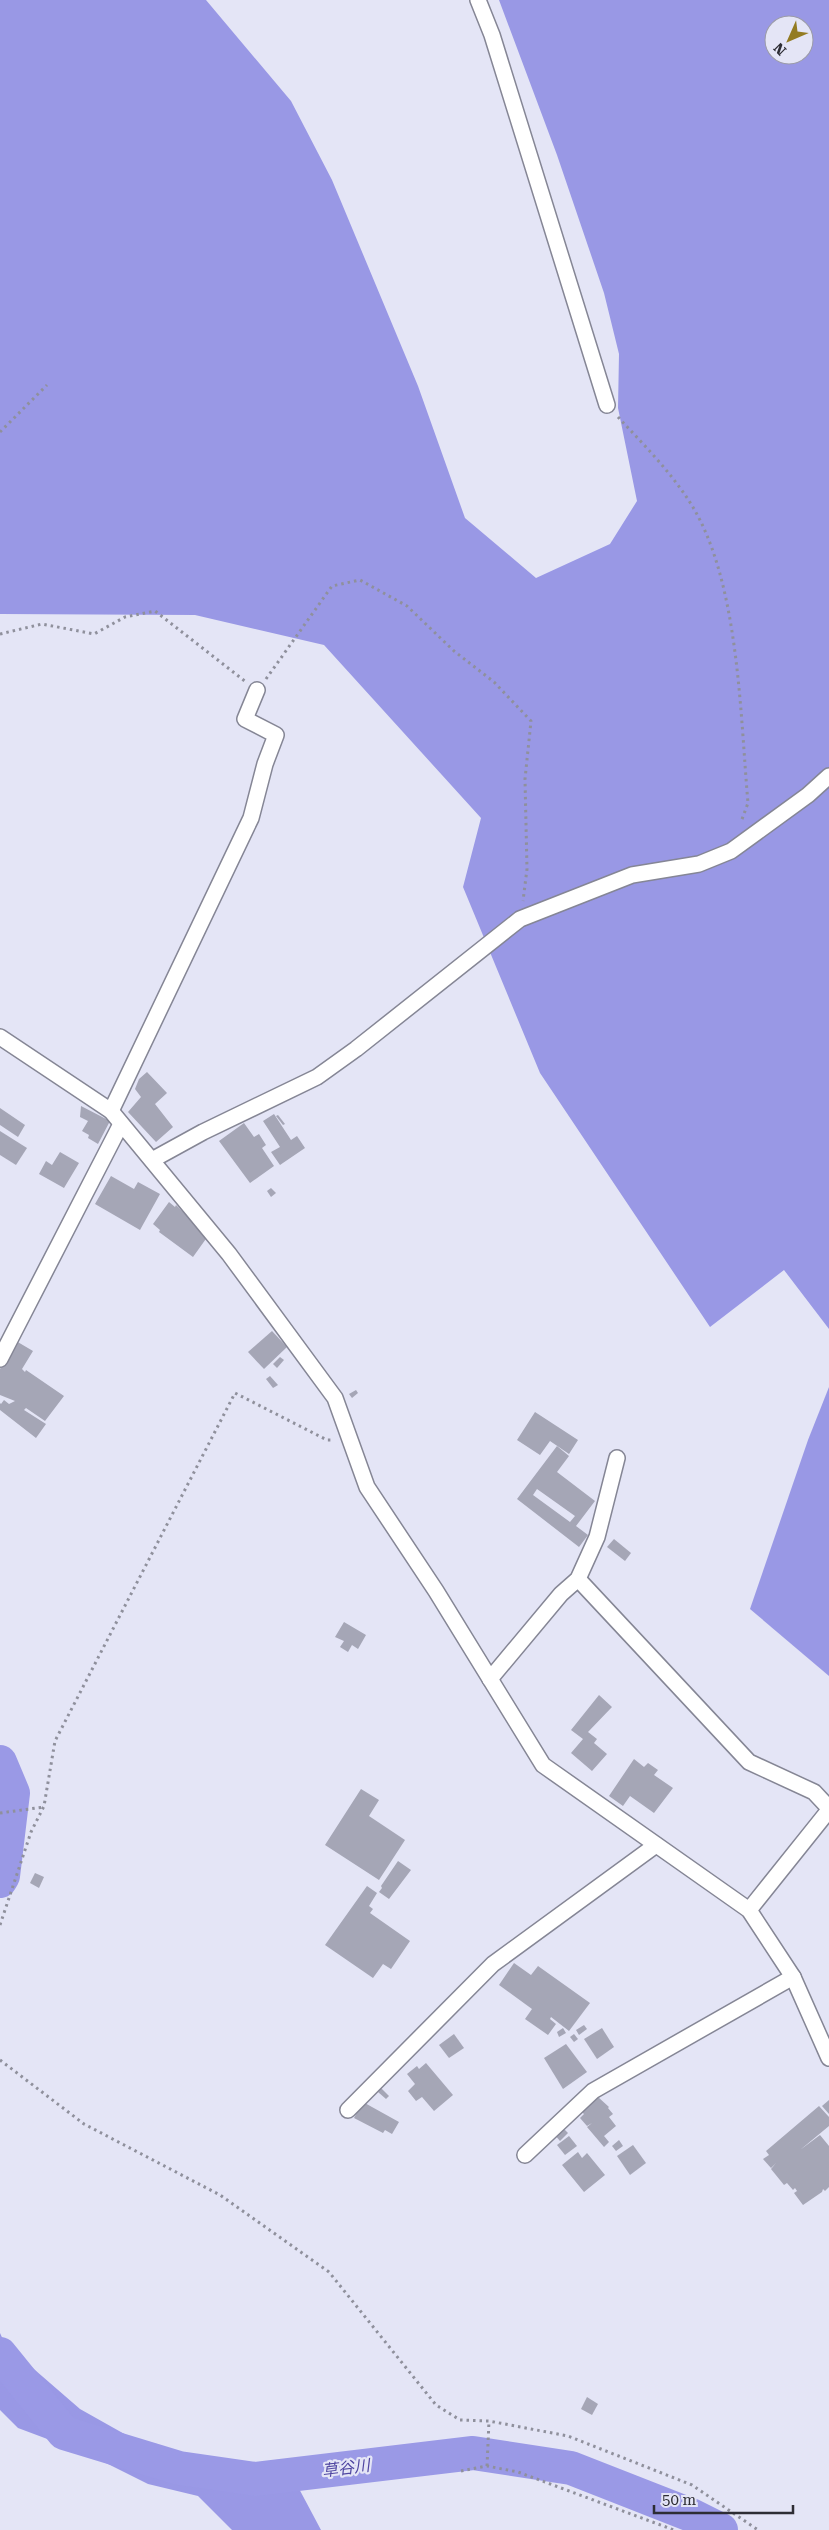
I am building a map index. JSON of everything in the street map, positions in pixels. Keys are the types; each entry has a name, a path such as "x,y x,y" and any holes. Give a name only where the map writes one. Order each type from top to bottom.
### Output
{"street":[{"path":"478,0 492,36 607,405"},
{"path":"111,1111 251,818 265,764 276,735 245,719 257,690"},
{"path":"152,1160 202,1132 316,1077 356,1049 520,919 632,875 699,864 731,851 808,795 829,776"},
{"path":"0,1037 111,1111 229,1254 335,1398 367,1486 436,1591 543,1765 656,1846 750,1910 792,1977 829,2058"},
{"path":"0,1359 121,1124"},
{"path":"490,1679 562,1594 578,1579 597,1537 617,1458"},
{"path":"578,1579 750,1762 814,1792 829,1809 750,1910"},
{"path":"348,2110 492,1964 656,1846"},
{"path":"525,2155 593,2091 792,1977"}],"path":[{"path":"0,432 47,385"},
{"path":"607,405 669,474 691,504 706,534 720,575 735,652 748,803 731,851"},
{"path":"0,634 42,624 94,634 125,616 155,611 257,690 276,667 332,586 360,580 407,606 454,651 494,682 531,721 525,779 527,869 520,919"},
{"path":"0,1924 31,1832 44,1806 55,1741 235,1393 327,1440 351,1442"},
{"path":"0,1813 44,1806"},
{"path":"0,2060 84,2124 220,2195 329,2272 436,2405 460,2420 489,2421 568,2436 692,2485 758,2530"},
{"path":"487,2466 489,2421"},
{"path":"460,2471 487,2466 518,2472 674,2530"}],"shaded area":[{"path":"0,0 206,0 291,101 332,180 418,386 465,518 536,578 610,544 637,501 618,408 619,354 604,293 557,155 499,0 829,0 829,1329 784,1270 710,1327 540,1073 463,887 481,818 324,645 195,615 0,614"},
{"path":"829,1387 829,1676 750,1609 808,1440"},
{"path":"0,2333 5,2344 80,2409 160,2454 238,2468 288,2468 321,2530 232,2530 198,2496 148,2484 90,2455 18,2428 0,2410"}],"building":[{"path":"147,1072 167,1093 155,1104 173,1127 156,1142 128,1112 141,1097 135,1089 139,1079"},
{"path":"81,1106 110,1121 98,1144 88,1138 89,1135 82,1131 88,1121 80,1117"},
{"path":"0,1108 25,1125 18,1137 0,1125"},
{"path":"274,1114 291,1140 297,1136 305,1148 280,1165 271,1152 280,1147 263,1121"},
{"path":"278,1115 285,1124 283,1125 276,1116"},
{"path":"244,1123 254,1137 259,1134 266,1145 262,1148 274,1166 250,1183 219,1141"},
{"path":"0,1131 27,1148 16,1165 0,1155"},
{"path":"60,1152 79,1163 64,1188 39,1174 46,1161 52,1165"},
{"path":"111,1176 134,1189 138,1182 160,1194 140,1230 95,1204"},
{"path":"271,1188 276,1193 271,1197 267,1191"},
{"path":"169,1202 175,1207 176,1205 208,1236 193,1257 159,1232 160,1230 153,1224"},
{"path":"272,1331 287,1347 264,1369 248,1352"},
{"path":"16,1341 33,1351 22,1369 64,1396 45,1421 26,1408 24,1410 46,1424 36,1438 0,1410 0,1403 4,1400 9,1404 15,1401 0,1395 0,1369"},
{"path":"280,1357 284,1360 277,1368 273,1364"},
{"path":"270,1376 278,1385 273,1388 266,1379"},
{"path":"356,1390 358,1393 352,1398 349,1394"},
{"path":"535,1412 578,1440 569,1454 550,1441 540,1455 517,1440"},
{"path":"557,1446 569,1456 557,1472 595,1501 576,1526 588,1535 579,1547 517,1499","holes":["537,1489 575,1516 570,1522 533,1495"]},
{"path":"614,1539 631,1553 625,1561 607,1547"},
{"path":"344,1622 366,1635 358,1649 352,1645 348,1652 340,1647 344,1641 335,1637"},
{"path":"599,1695 612,1707 588,1732 597,1739 594,1743 607,1754 592,1771 571,1753 583,1739 571,1730"},
{"path":"634,1759 644,1767 648,1763 658,1770 654,1775 673,1788 654,1813 630,1796 623,1806 609,1796"},
{"path":"361,1789 379,1800 369,1816 405,1840 379,1880 325,1845"},
{"path":"398,1861 411,1870 389,1899 379,1892"},
{"path":"35,1873 44,1877 39,1888 30,1883"},
{"path":"367,1886 377,1893 369,1906 373,1909 370,1913 410,1941 391,1969 383,1964 373,1978 325,1945"},
{"path":"514,1963 531,1975 538,1966 590,2003 569,2031 551,2017 550,2019 556,2024 548,2035 525,2019 532,2009 499,1985"},
{"path":"584,2025 587,2029 579,2035 576,2030"},
{"path":"563,2028 566,2033 559,2037 557,2032"},
{"path":"602,2028 614,2047 597,2059 584,2039"},
{"path":"454,2034 464,2048 449,2058 439,2045"},
{"path":"574,2034 578,2039 574,2042 570,2037"},
{"path":"566,2044 587,2072 563,2089 544,2058"},
{"path":"426,2063 453,2095 434,2111 422,2097 416,2101 408,2091 415,2084 407,2074 417,2066 419,2069"},
{"path":"381,2088 389,2096 386,2099 378,2092"},
{"path":"598,2097 609,2107 613,2114 609,2117 616,2126 604,2136 609,2142 604,2147 587,2127 592,2123 587,2126 580,2118 584,2114 581,2111"},
{"path":"829,2100 829,2114 822,2106"},
{"path":"363,2102 399,2122 392,2134 385,2130 383,2133 354,2118"},
{"path":"819,2106 829,2117 829,2126 800,2150 820,2135 829,2146 829,2187 825,2191 823,2189 822,2192 803,2205 794,2193 797,2191 795,2188 793,2190 787,2183 784,2185 771,2169 776,2163 771,2168 763,2159 769,2155 766,2151"},
{"path":"562,2127 568,2133 560,2141 554,2134"},
{"path":"569,2136 577,2146 565,2155 557,2145"},
{"path":"619,2140 623,2146 616,2151 612,2146"},
{"path":"633,2145 646,2163 630,2175 617,2156"},
{"path":"578,2152 582,2158 587,2153 605,2175 584,2192 562,2165"},
{"path":"587,2397 598,2404 592,2415 581,2409"}],"waterway":[{"name":"草谷川","path":"0,1762 13,1793 3,1876 0,1881"},
{"name":"草谷川","path":"0,2354 64,2433 179,2468 255,2479 473,2453 571,2468 691,2515 721,2530"}]}
